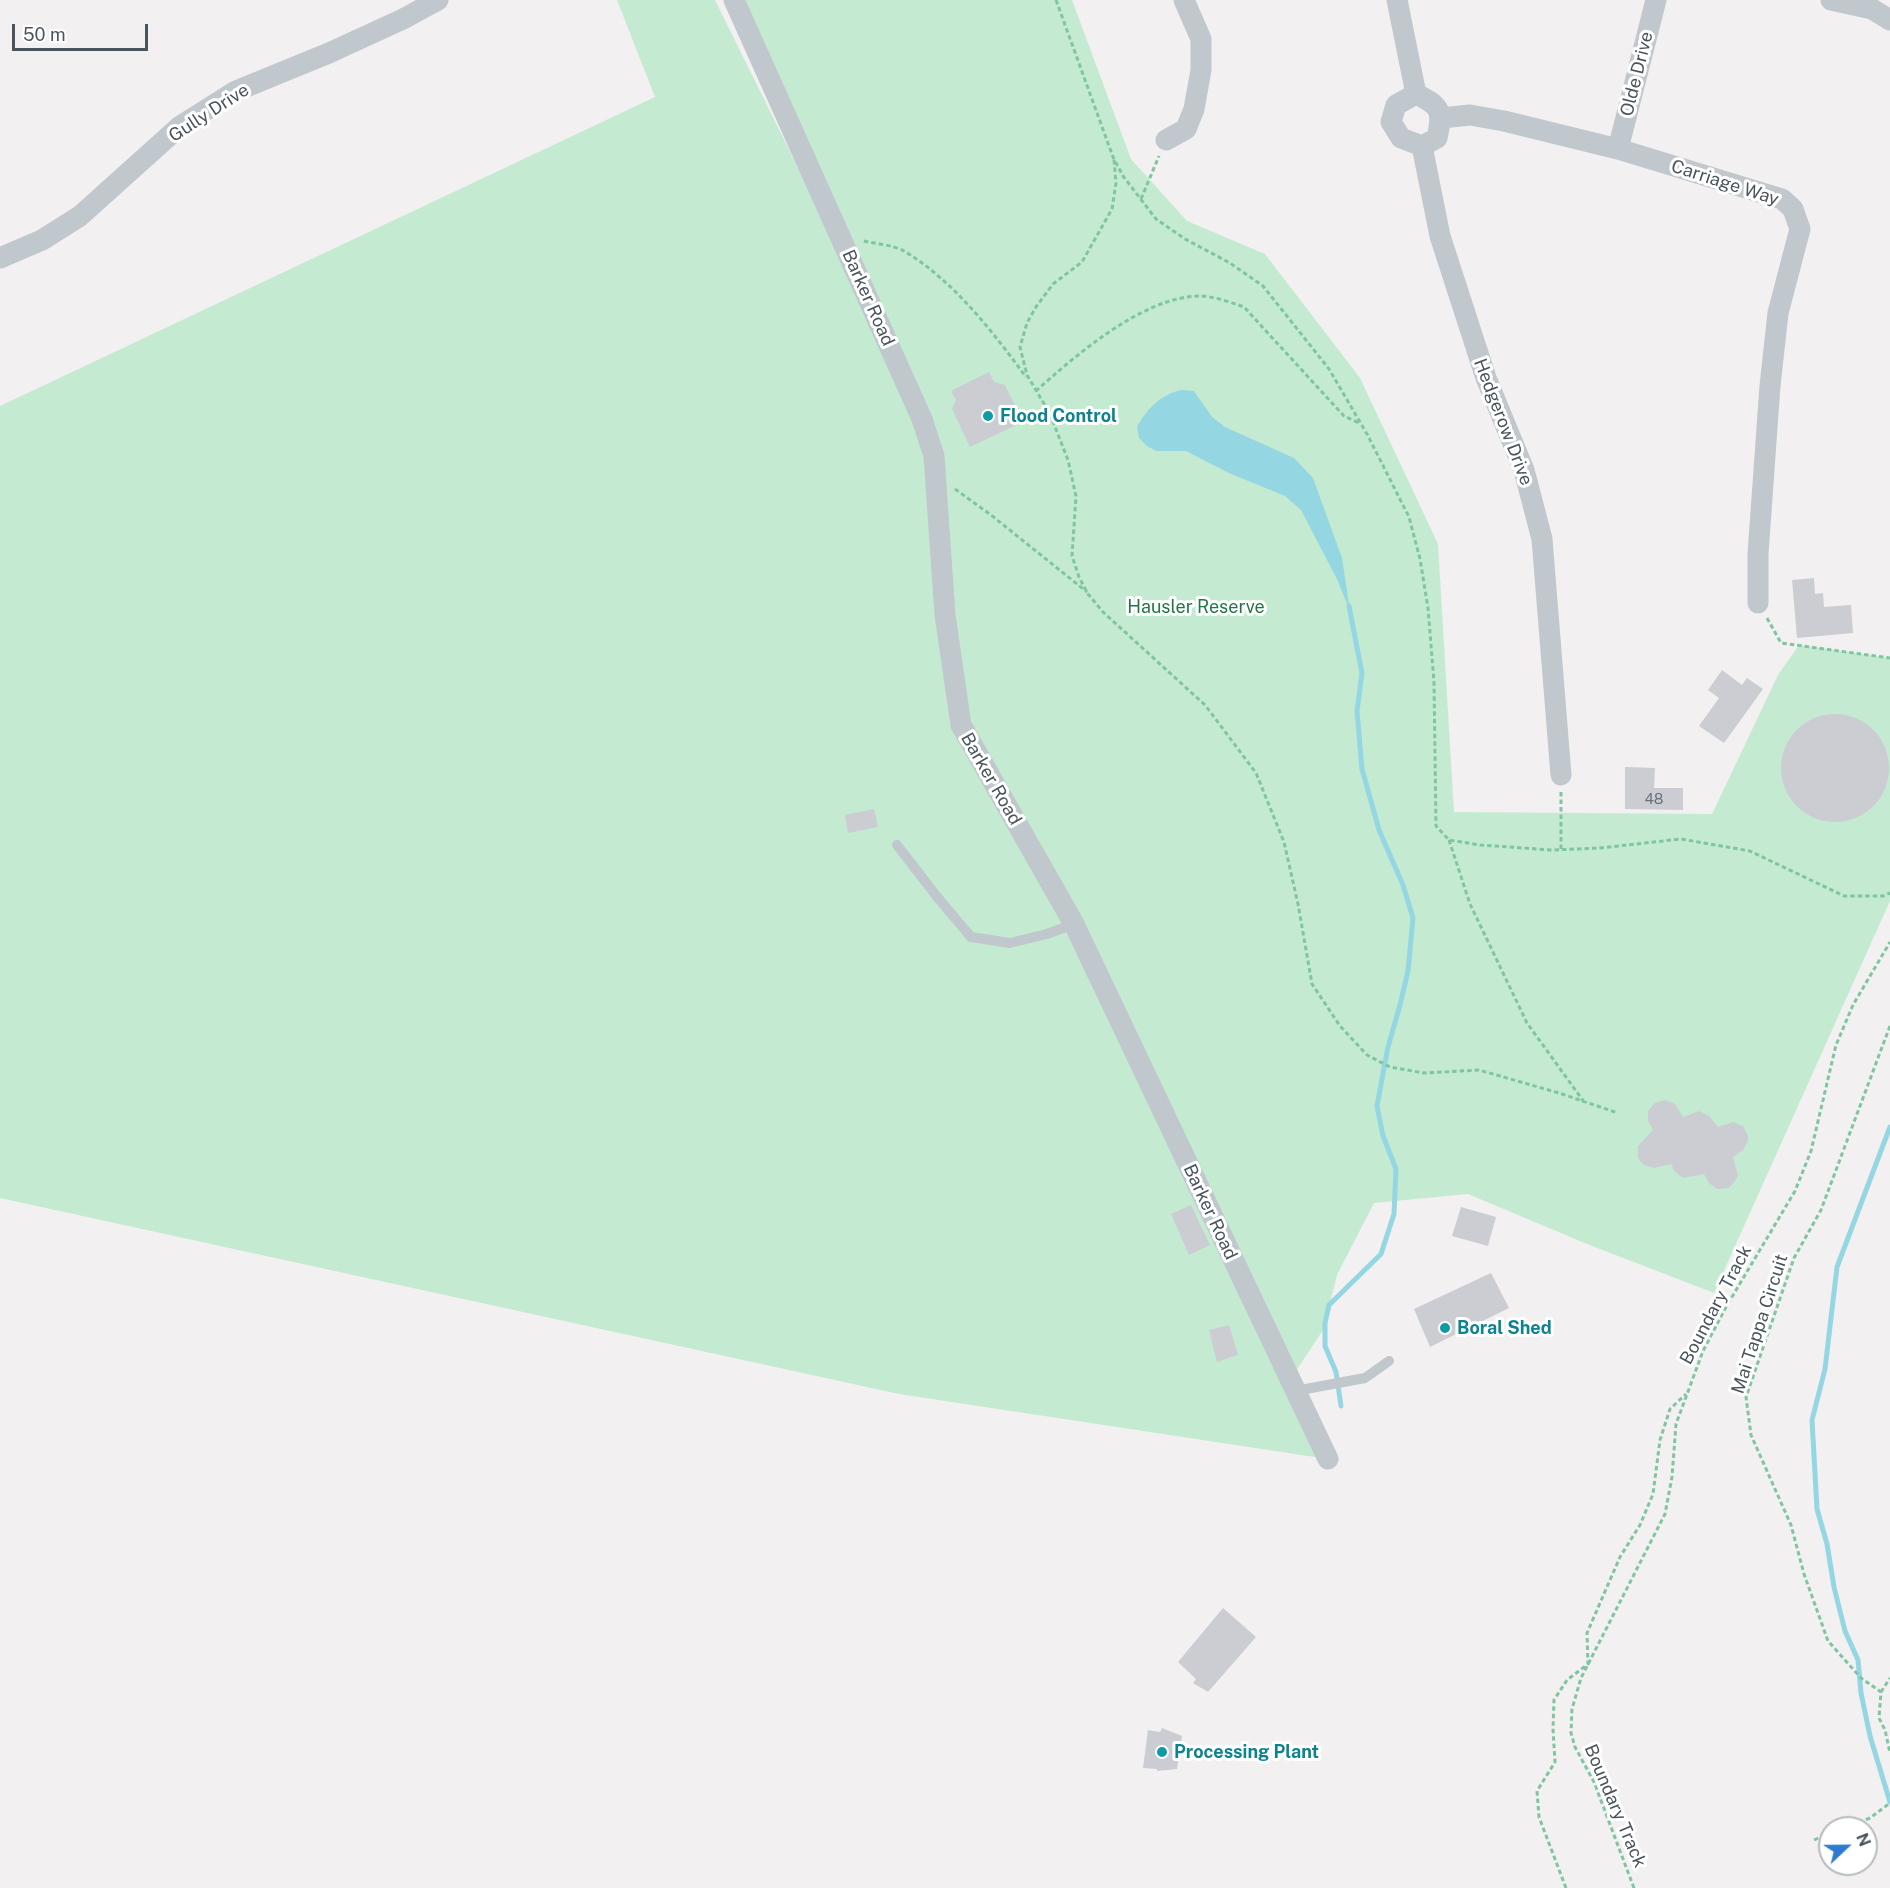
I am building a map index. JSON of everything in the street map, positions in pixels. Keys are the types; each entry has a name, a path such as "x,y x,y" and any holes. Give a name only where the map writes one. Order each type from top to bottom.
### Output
{"street":[{"name":"Gully Drive","path":"0,258 42,240 80,216 179,127 236,92 403,20 438,0"},
{"name":"Barker Road","path":"734,0 922,419 934,456 945,615 961,725 1074,924 1328,1459"},
{"path":"1166,140 1186,129 1194,109 1201,70 1201,39 1184,0"},
{"path":"1397,0 1416,94"},
{"name":"Olde Drive","path":"1618,149 1656,0"},
{"path":"1831,0 1879,10"},
{"path":"1416,94 1433,102 1441,118 1437,138 1422,146 1401,138 1391,122 1396,105 1416,94"},
{"name":"Carriage Way","path":"1441,118 1470,115 1618,149 1782,199 1793,209 1800,229 1778,313 1773,355 1758,554 1758,603"},
{"name":"Hedgerow Drive","path":"1422,146 1440,236 1486,378 1524,470 1542,538 1561,775"}],"lane":[{"path":"897,845 971,937 1010,943 1047,934 1074,924"},
{"path":"1295,1391 1365,1378 1389,1360"}],"path":[{"path":"1056,0 1113,157 1123,176 1156,219 1185,239 1230,263 1263,286 1329,369 1409,517 1428,608 1434,682 1436,826 1449,840 1470,904 1527,1023 1585,1103"},
{"path":"1141,199 1166,140"},
{"path":"1088,594 1072,556 1076,496 1068,460 1050,414 1027,375 1020,347 1027,323 1036,307 1053,284 1082,262 1112,209 1116,183 1113,157"},
{"path":"843,243 861,240 902,250 951,287 1004,348 1036,391"},
{"path":"1036,391 1058,371 1124,323 1148,309 1199,296 1244,307 1344,416 1360,424"},
{"path":"935,474 1088,594 1103,612 1205,705 1256,773 1284,842 1312,984 1340,1026 1367,1055 1389,1067 1424,1073 1479,1071 1559,1093 1618,1113"},
{"path":"1758,603 1781,643 1890,658"},
{"path":"1561,775 1561,850"},
{"path":"1449,840 1480,845 1561,850 1681,839 1750,851 1844,896 1882,896 1890,893"},
{"name":"Boundary Track","path":"1634,1888 1594,1782 1575,1747 1571,1733 1572,1709 1581,1678 1665,1514 1672,1477 1676,1424 1703,1351 1726,1307 1795,1191 1811,1151 1836,1045 1853,1005 1890,942"},
{"name":"Mai Tappa Circuit","path":"1881,1692 1861,1678 1828,1641 1804,1574 1791,1525 1751,1435 1746,1397 1794,1258 1821,1209 1890,1026"},
{"path":"1566,1888 1539,1817 1537,1791 1555,1762 1554,1700 1567,1680 1588,1664 1587,1633 1620,1557 1640,1525 1653,1494 1660,1440 1670,1409 1688,1393"},
{"path":"1890,1678 1881,1692 1879,1718 1885,1730 1890,1753"},
{"path":"1873,1816 1890,1803"},
{"path":"1814,1840 1818,1838"}],"green space":[{"name":"Hausler Reserve","path":"617,0 715,0 895,364 745,0 1072,0 1131,159 1187,221 1265,254 1360,378 1438,544 1454,812 1712,814 1778,675 1799,645 1890,658 1890,901 1714,1293 1587,1244 1468,1194 1374,1203 1337,1275 1323,1330 1290,1380 1328,1459 899,1394 0,1198 0,406 655,97"}],"water":[{"path":"1182,390 1194,391 1212,417 1225,427 1294,458 1313,478 1342,558 1350,611 1337,579 1301,510 1285,496 1229,473 1186,451 1156,451 1139,438 1137,427 1145,414 1161,399"}],"building":[{"name":"Flood Control","path":"989,372 994,382 1005,385 1023,422 970,447 952,409 956,400 951,391"},
{"path":"1814,578 1815,594 1823,593 1824,607 1851,605 1853,633 1797,638 1792,580"},
{"path":"1722,670 1742,685 1747,678 1763,689 1724,743 1699,726 1719,698 1708,690"},
{"path":"1835,714 1856,718 1873,730 1885,747 1889,768 1885,789 1873,806 1856,818 1835,822 1814,818 1797,806 1785,789 1781,768 1785,747 1797,730 1814,718"},
{"path":"1625,767 1655,768 1654,788 1683,788 1683,810 1625,809"},
{"path":"874,809 878,827 848,833 845,815"},
{"path":"1665,1100 1675,1104 1683,1117 1699,1111 1709,1116 1718,1127 1733,1122 1743,1126 1748,1141 1743,1150 1733,1157 1738,1176 1732,1185 1728,1188 1717,1189 1709,1183 1704,1174 1683,1178 1675,1172 1671,1164 1654,1168 1640,1161 1638,1146 1653,1130 1648,1121 1648,1111 1655,1103"},
{"path":"1191,1205 1210,1245 1189,1255 1171,1214"},
{"path":"1461,1207 1496,1217 1488,1246 1452,1236"},
{"name":"Boral Shed","path":"1491,1273 1509,1308 1430,1347 1414,1309"},
{"path":"1229,1325 1238,1355 1217,1362 1209,1330"},
{"path":"1223,1608 1256,1637 1208,1692 1193,1683 1196,1679 1178,1662"},
{"path":"1162,1728 1182,1736 1177,1769 1157,1771 1157,1769 1143,1768 1148,1730 1160,1732"}],"waterway":[{"path":"1341,1406 1336,1372 1325,1346 1325,1323 1329,1305 1381,1254 1394,1214 1396,1169 1383,1136 1377,1106 1388,1047 1408,971 1413,918 1403,885 1379,830 1362,769 1357,711 1362,673 1349,606"},
{"path":"1890,1127 1837,1267 1825,1369 1812,1420 1817,1509 1827,1544 1834,1587 1845,1631 1858,1660 1861,1693 1870,1736 1890,1802"}],"place":[{"name":"Flood Control","path":"988,416"},
{"name":"Boral Shed","path":"1445,1328"},
{"name":"Processing Plant","path":"1162,1752"}]}
